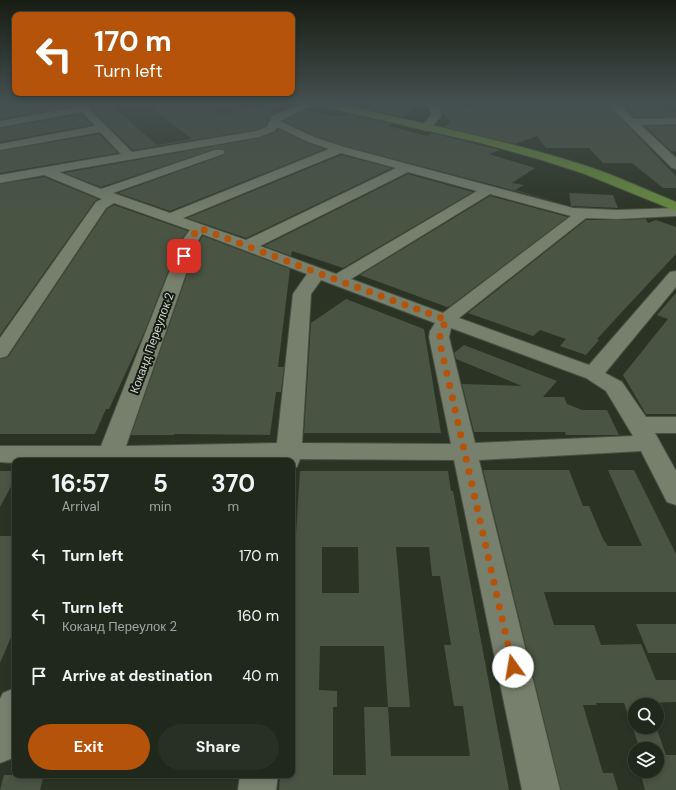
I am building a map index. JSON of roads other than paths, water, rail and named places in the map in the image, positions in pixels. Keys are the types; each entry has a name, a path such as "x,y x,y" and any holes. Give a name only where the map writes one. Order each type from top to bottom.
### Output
{"main road":[{"path":"479,141 576,167 620,183 676,207"}],"street":[{"path":"0,147 33,141"},
{"path":"114,141 130,157"},
{"path":"0,180 223,141"},
{"path":"0,352 107,195 240,144 236,141"},
{"path":"316,141 406,168 559,209 582,213 640,214 676,212"},
{"path":"651,141 675,163"},
{"path":"170,218 340,149"},
{"path":"247,246 406,168"},
{"path":"47,172 593,374 614,387 643,434 676,495"},
{"path":"337,280 487,190"},
{"path":"541,790 440,343 440,331 447,320 582,213"},
{"name":"Коканд Πереулок 2","path":"109,458 189,242 199,228"},
{"path":"289,456 302,294 309,282 318,273"},
{"path":"593,374 676,276"},
{"path":"0,454 109,458 465,452 643,434 676,426"},
{"path":"0,745 12,713"},
{"path":"257,790 259,778"}]}
